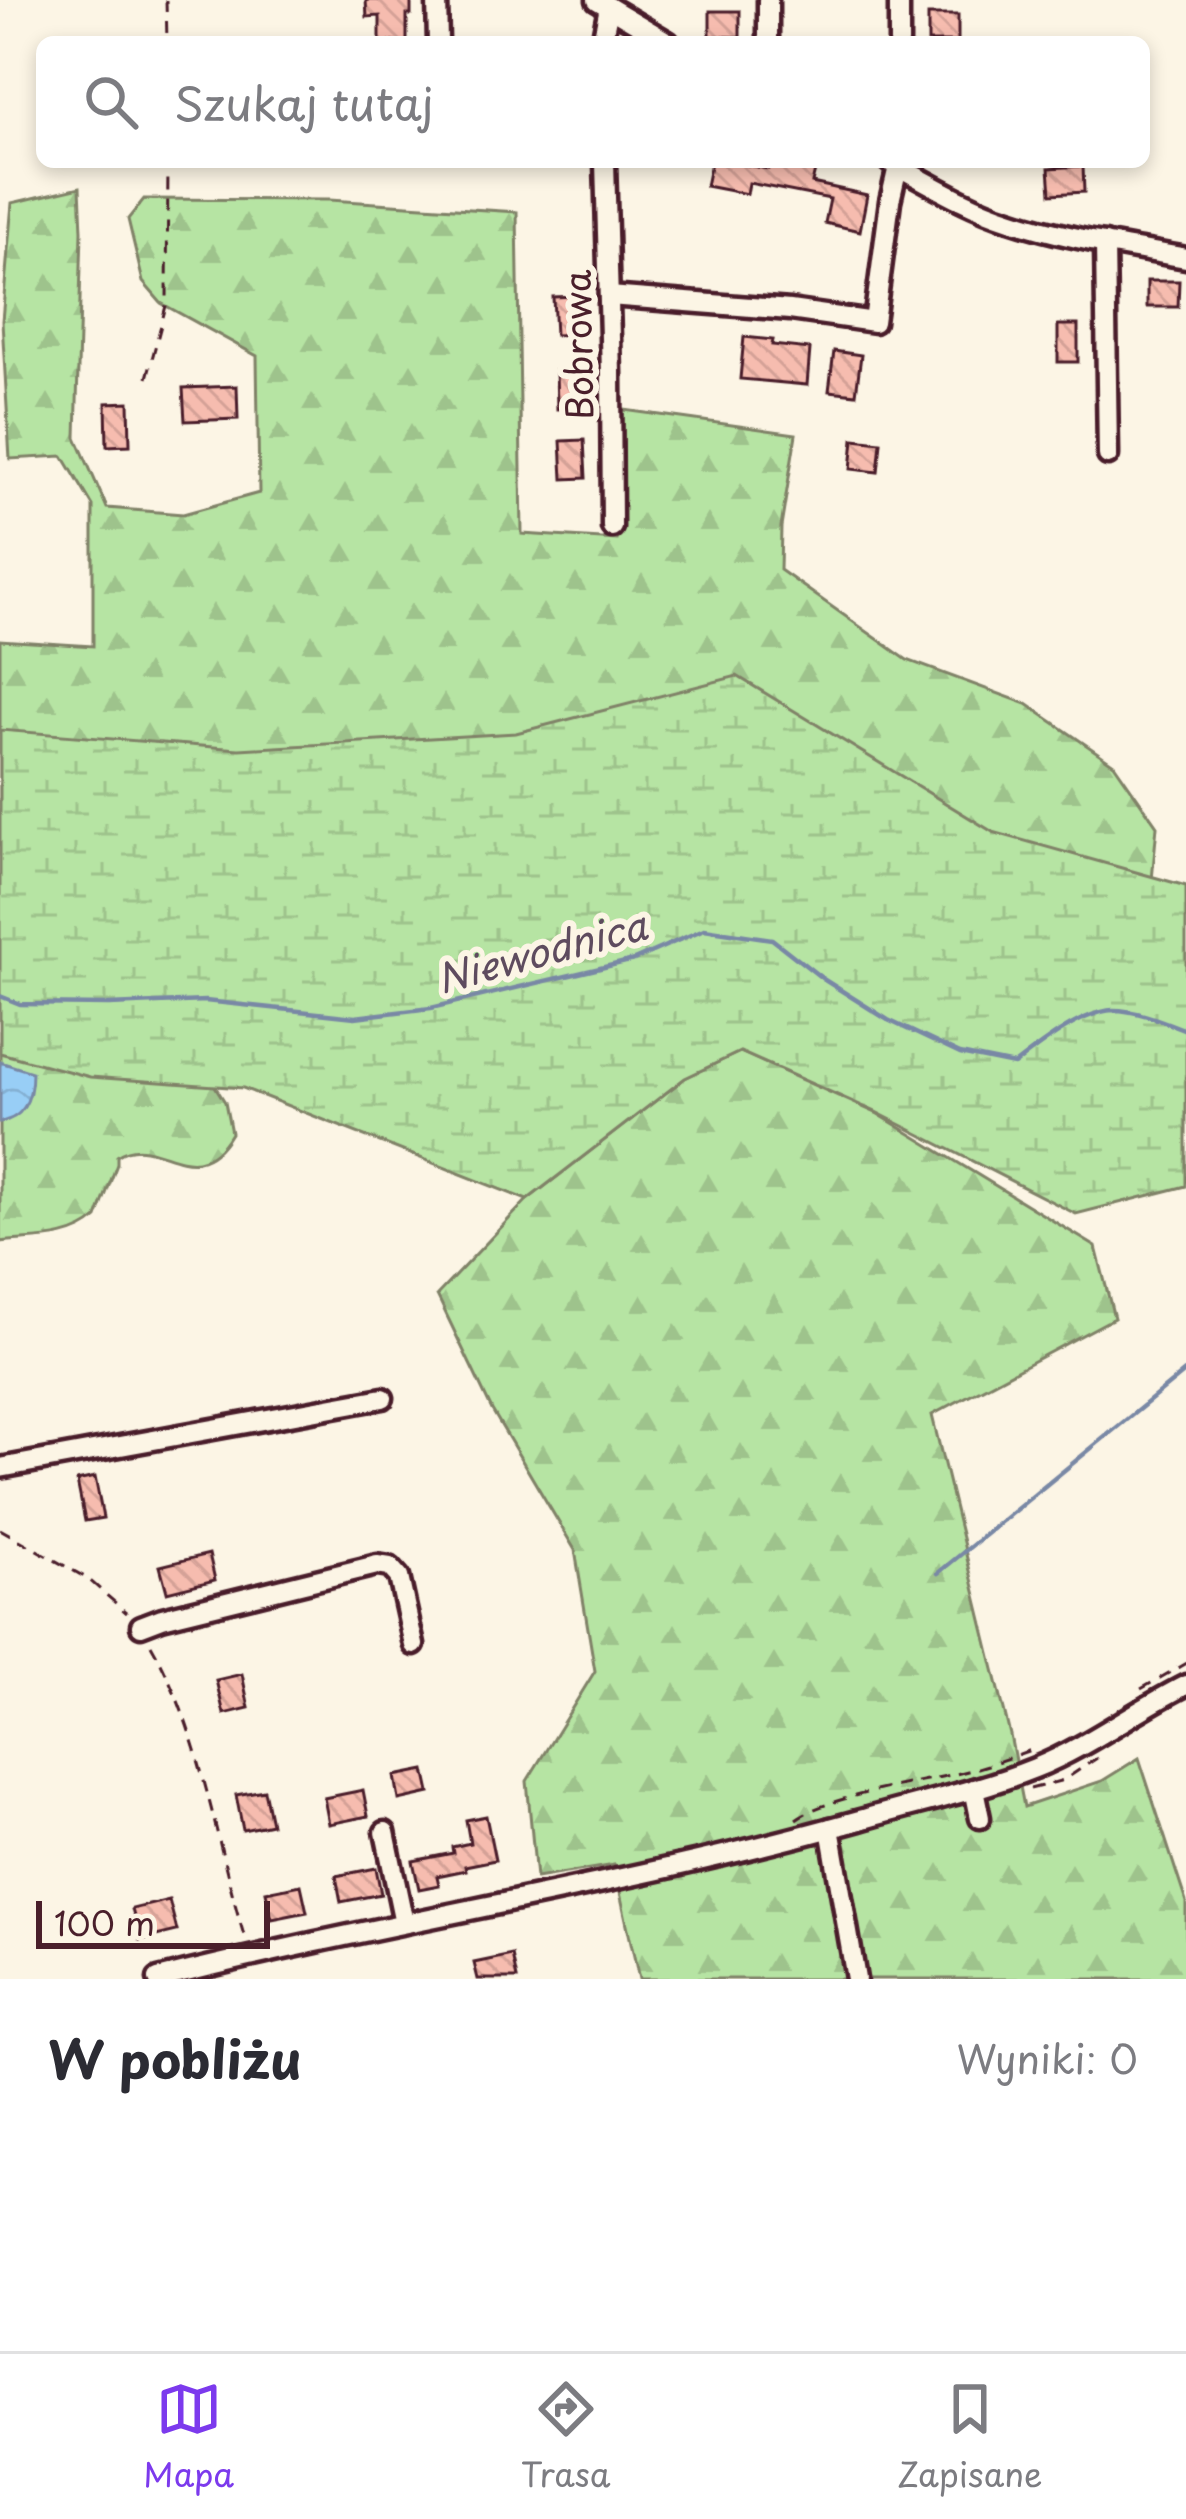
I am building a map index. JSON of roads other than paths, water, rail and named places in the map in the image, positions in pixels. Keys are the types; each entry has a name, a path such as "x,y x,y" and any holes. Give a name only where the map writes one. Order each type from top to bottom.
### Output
{"street":[{"path":"437,0 438,36"},
{"path":"768,0 768,36"},
{"path":"899,0 899,36"},
{"path":"601,2 602,36"},
{"path":"601,2 658,36"},
{"name":"Bobrowa","path":"605,168 612,526"},
{"path":"609,296 790,310 874,322 895,168"},
{"path":"903,168 1011,221 1186,258"},
{"path":"1105,243 1108,455"},
{"path":"0,1468 383,1398"},
{"path":"141,1626 377,1565 390,1567 399,1577 414,1645"},
{"path":"158,1979 738,1852 830,1828 934,1788 974,1789 1080,1748 1186,1685"},
{"path":"974,1789 980,1818"},
{"path":"830,1828 856,1979"},
{"path":"385,1832 404,1923"},
{"path":"248,1956 251,1979"}],"water":[{"path":"0,1062 32,1072 26,1104 16,1116 0,1122"}],"waterway":[{"name":"Niewodnica","path":"0,996 20,1004 205,1001 355,1017 431,1008 634,960 704,929 772,939 888,1020 960,1054 1014,1065 1074,1023 1113,1010 1186,1030"},
{"path":"938,1573 1186,1371"}]}
